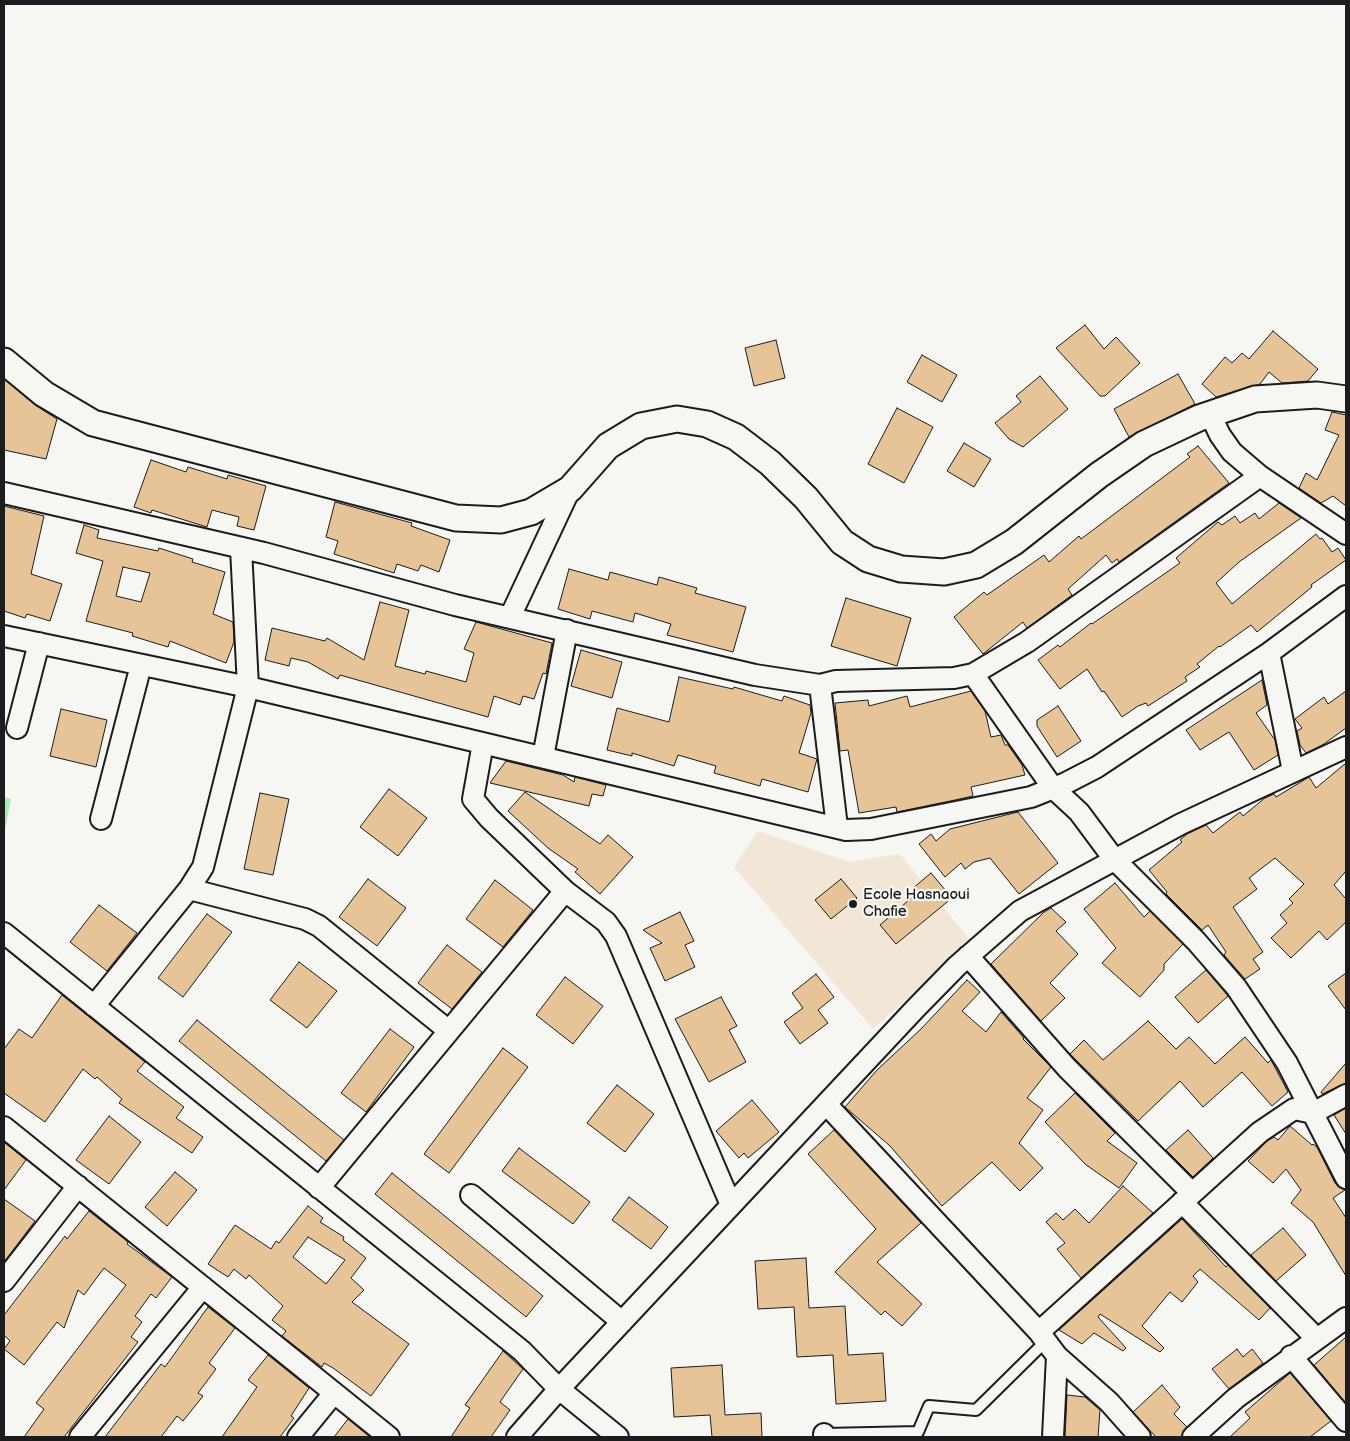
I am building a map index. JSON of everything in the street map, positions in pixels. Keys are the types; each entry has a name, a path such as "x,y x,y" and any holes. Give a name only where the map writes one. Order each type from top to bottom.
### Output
{"street":[{"path":"4,361 44,394 93,423 456,518 501,520 531,512 570,489"},
{"path":"510,617 570,489 608,446 641,426 677,419 707,424 736,437 770,463 806,498 842,542 868,559 901,569 944,572 976,565 1014,542 1099,475 1144,444 1210,414 1255,399 1317,395 1346,399"},
{"path":"1210,414 1220,435 1232,452 1260,476 1346,534"},
{"path":"4,493 241,548 510,617 755,675 820,685 836,681 954,678 973,674 1027,642 1260,476"},
{"path":"94,1006 189,889 203,867 248,687 241,548"},
{"path":"4,636 248,687 846,830 870,829 1031,797 1053,788 1097,766 1269,653 1346,596"},
{"path":"543,757 567,630"},
{"path":"17,728 39,643"},
{"path":"1269,653 1293,771"},
{"path":"101,819 142,665"},
{"path":"973,674 1053,788 1079,812 1114,859 1196,941 1236,987 1287,1062 1346,1178"},
{"path":"820,685 836,827"},
{"path":"483,743 473,799 489,818 565,891 606,922 616,936 731,1205"},
{"path":"517,1437 559,1389 826,1104 968,956 1020,911 1114,859 1346,747"},
{"path":"189,889 305,919 319,926 449,1032"},
{"path":"319,1188 565,891"},
{"path":"4,934 522,1351 559,1389 618,1437"},
{"path":"968,956 1067,1068 1316,1338"},
{"path":"1053,1437 1047,1343 1187,1197 1275,1120 1294,1109 1313,1113 1346,1095"},
{"path":"826,1104 1047,1343 1109,1402 1140,1437"},
{"path":"4,1126 389,1437"},
{"path":"4,1281 78,1186"},
{"path":"471,1195 622,1322"},
{"path":"80,1437 203,1287"},
{"path":"1193,1437 1236,1398 1291,1356 1346,1318"},
{"path":"1291,1356 1346,1421"},
{"path":"298,1437 334,1393"}],"lane":[{"path":"824,1436 918,1432 930,1406 976,1410 1047,1343"}],"shaded area":[{"name":"Ecole Hasnaoui Chafie","path":"758,831 850,862 900,854 971,941 873,1029 734,867"}],"green space":[{"path":"4,797 11,799 4,835"}],"building":[{"path":"1085,325 1104,349 1116,337 1140,363 1105,396 1100,396 1056,348"},
{"path":"1273,331 1318,369 1308,381 1282,383 1269,372 1260,384 1216,397 1202,384 1225,357 1232,363 1242,353 1249,359"},
{"path":"776,340 785,378 754,386 745,348"},
{"path":"922,355 957,375 942,402 907,382"},
{"path":"1178,374 1195,404 1129,437 1114,409"},
{"path":"1040,376 1068,409 1023,447 1009,439 995,423 1021,402 1016,396"},
{"path":"4,379 35,405 57,419 46,459 4,450"},
{"path":"897,408 933,427 904,483 868,464"},
{"path":"1332,412 1346,415 1346,506 1333,496 1321,503 1299,488 1306,473 1317,480 1339,435 1325,430"},
{"path":"964,443 991,459 974,487 947,471"},
{"path":"1198,446 1229,483 1119,562 1117,559 1112,563 1106,555 1068,589 1072,595 1027,628 1023,622 983,654 954,617 984,592 987,595 1044,555 1049,562 1079,536 1081,539 1190,457 1187,454"},
{"path":"151,460 186,472 188,467 227,479 228,475 266,486 254,530 237,526 239,517 212,510 207,527 152,510 151,513 134,507"},
{"path":"335,502 412,523 411,526 450,540 439,572 421,565 418,571 397,564 394,573 334,554 338,541 326,537"},
{"path":"1279,503 1301,518 1239,562 1216,583 1232,604 1316,534 1320,539 1322,538 1332,552 1338,548 1346,560 1311,585 1312,587 1257,632 1251,625 1219,646 1197,664 1200,667 1185,677 1187,681 1148,706 1146,703 1138,706 1122,717 1087,669 1060,689 1038,660 1058,645 1060,647 1091,623 1180,563 1176,558 1218,522 1222,525 1235,516 1240,523 1255,513 1259,519"},
{"path":"4,506 44,516 31,574 62,584 50,621 27,614 25,618 4,611"},
{"path":"84,525 99,530 97,538 158,551 159,548 193,559 192,562 225,572 213,614 233,622 234,642 226,663 170,641 168,647 132,636 133,633 86,621 103,561 76,553","holes":["123,567 150,573 141,602 116,596"]},
{"path":"569,569 608,580 610,572 657,585 659,577 697,588 695,593 746,607 733,652 667,635 671,624 635,613 633,622 592,611 590,619 558,609"},
{"path":"846,598 911,618 897,666 831,646"},
{"path":"380,602 409,610 395,666 425,674 426,671 466,682 474,653 464,649 476,622 552,643 546,674 543,673 534,699 523,696 520,705 494,696 488,717 340,675 338,679 308,662 291,658 289,666 265,660 272,628 325,641 327,638 364,660"},
{"path":"581,650 622,662 612,698 571,686"},
{"path":"679,677 733,689 734,687 782,701 784,696 810,705 811,713 799,753 817,759 808,792 762,779 760,786 714,773 716,766 678,755 674,766 632,753 632,756 607,750 617,708 669,722"},
{"path":"1262,680 1267,705 1256,713 1275,740 1278,755 1254,770 1229,732 1200,750 1186,730"},
{"path":"971,691 985,711 991,737 1001,735 1005,745 1008,745 1022,765 1025,775 971,787 973,796 897,812 896,807 859,813 848,750 840,751 835,703 868,700 869,706 907,696 910,707"},
{"path":"1346,691 1346,728 1324,744 1306,753 1300,745 1297,731 1302,728 1295,719 1324,697 1328,704"},
{"path":"1058,706 1081,741 1057,757 1037,726 1037,720"},
{"path":"61,709 107,720 96,767 50,756"},
{"path":"506,761 563,775 574,782 575,777 606,785 603,796 592,794 589,806 490,783"},
{"path":"1346,763 1346,871 1334,885 1346,899 1346,922 1327,940 1319,931 1291,958 1271,938 1287,923 1280,915 1293,903 1289,899 1304,884 1275,858 1249,878 1257,889 1233,907 1263,952 1253,959 1260,969 1245,979 1224,955 1226,952 1208,925 1202,930 1166,894 1167,892 1149,870 1182,842 1180,840 1187,834 1206,825 1213,833 1240,812 1243,816 1265,798 1274,794 1276,797 1309,777 1316,788"},
{"path":"389,789 427,818 398,856 360,827"},
{"path":"525,792 600,844 608,835 633,857 600,894 575,872 578,869 548,848 508,811"},
{"path":"260,793 289,799 273,875 244,869"},
{"path":"1018,812 1058,863 1019,894 990,858 974,862 965,869 961,863 945,877 919,844 931,834 936,841 950,829"},
{"path":"931,873 952,898 896,944 880,925 916,894 912,889"},
{"path":"368,879 406,908 377,946 339,917"},
{"path":"841,879 857,898 831,919 815,900"},
{"path":"495,880 533,910 503,947 466,919"},
{"path":"1115,883 1144,917 1150,911 1183,944 1164,964 1164,970 1140,997 1102,963 1116,948 1084,909"},
{"path":"99,905 137,933 107,971 70,942"},
{"path":"1051,908 1066,922 1056,931 1078,954 1050,983 1065,998 1041,1021 991,964 1044,912"},
{"path":"680,912 694,941 685,945 695,967 665,981 650,948 662,943 643,930"},
{"path":"207,914 232,932 183,997 158,978"},
{"path":"447,945 482,972 452,1009 418,983"},
{"path":"299,962 337,991 307,1028 270,1000"},
{"path":"1206,970 1228,996 1198,1023 1175,997"},
{"path":"1346,973 1346,1010 1328,986"},
{"path":"816,974 834,997 818,1010 828,1023 800,1044 784,1022 803,1008 792,993"},
{"path":"565,977 603,1006 573,1044 536,1015"},
{"path":"967,980 980,992 962,1011 986,1032 1001,1012 1023,1039 1051,1067 1027,1098 1043,1110 1019,1143 1043,1168 1020,1191 992,1162 942,1206 890,1146 845,1107 877,1070 921,1029"},
{"path":"62,995 145,1062 137,1071 184,1107 176,1118 203,1137 192,1153 119,1103 122,1099 97,1077 95,1079 83,1069 45,1122 4,1093 4,1049 19,1029 32,1038"},
{"path":"721,997 737,1026 729,1030 746,1062 709,1082 675,1019"},
{"path":"197,1020 344,1140 326,1161 179,1041"},
{"path":"1148,1021 1176,1049 1189,1037 1215,1064 1245,1037 1268,1063 1271,1060 1288,1092 1272,1106 1242,1072 1203,1107 1180,1081 1138,1121 1070,1054 1084,1040 1103,1060"},
{"path":"390,1029 414,1047 366,1112 341,1093"},
{"path":"503,1048 528,1067 449,1173 424,1154"},
{"path":"1346,1063 1346,1083 1322,1094 1321,1092"},
{"path":"617,1085 654,1114 625,1152 587,1123"},
{"path":"1075,1093 1115,1133 1107,1141 1137,1163 1119,1188 1085,1164 1045,1122"},
{"path":"752,1100 779,1132 748,1158 744,1153 739,1158 716,1131"},
{"path":"1346,1108 1346,1134 1334,1115"},
{"path":"109,1116 141,1142 109,1184 76,1160"},
{"path":"1290,1126 1317,1147 1335,1183 1345,1190 1333,1198 1346,1218 1346,1276 1313,1222 1291,1203 1301,1190 1286,1169 1273,1183 1248,1161 1267,1141 1274,1137 1278,1140"},
{"path":"834,1130 921,1223 877,1262 922,1304 902,1326 885,1311 881,1315 835,1272 876,1229 808,1154"},
{"path":"1188,1130 1213,1158 1193,1177 1166,1150"},
{"path":"4,1142 26,1160 4,1190"},
{"path":"519,1148 590,1202 573,1224 502,1171"},
{"path":"175,1172 197,1190 167,1226 145,1207"},
{"path":"392,1173 543,1296 526,1317 375,1194"},
{"path":"1123,1186 1153,1213 1081,1278 1057,1249 1065,1243 1046,1222 1056,1213 1063,1220 1075,1209 1089,1223"},
{"path":"629,1197 668,1227 651,1249 612,1220"},
{"path":"4,1199 35,1221 4,1262"},
{"path":"308,1206 323,1218 320,1222 344,1237 343,1240 366,1258 351,1278 364,1290 352,1302 409,1344 371,1396 333,1368 324,1363 322,1367 282,1336 286,1331 272,1320 283,1306 249,1275 246,1279 234,1269 228,1277 208,1264 235,1225 271,1249 276,1241 279,1243","holes":["308,1237 345,1260 326,1284 293,1257"]},
{"path":"89,1211 128,1242 127,1244 172,1277 156,1298 151,1294 135,1316 142,1322 131,1337 138,1342 64,1437 24,1437 44,1409 36,1403 126,1285 104,1268 84,1295 78,1290 64,1328 57,1322 24,1365 4,1349 10,1341 4,1335 4,1315 65,1236 67,1239"},
{"path":"1182,1219 1226,1267 1228,1265 1270,1308 1259,1320 1200,1269 1193,1276 1198,1282 1182,1302 1170,1292 1142,1326 1164,1348 1160,1352 1100,1314 1098,1317 1126,1348 1123,1351 1094,1333 1082,1344 1059,1330"},
{"path":"1283,1228 1306,1255 1276,1281 1251,1255"},
{"path":"806,1258 809,1308 845,1306 848,1355 883,1353 886,1401 836,1404 833,1355 797,1357 794,1307 758,1309 755,1261"},
{"path":"208,1307 235,1328 209,1363 216,1369 198,1393 203,1396 183,1421 177,1416 161,1437 105,1437 161,1364 165,1367"},
{"path":"1346,1337 1346,1403 1314,1365"},
{"path":"1237,1349 1243,1357 1252,1349 1263,1363 1229,1389 1212,1369"},
{"path":"503,1351 523,1369 500,1402 510,1410 491,1437 451,1437 470,1408 465,1405"},
{"path":"268,1355 309,1388 291,1416 294,1418 280,1437 222,1437 257,1387 248,1380"},
{"path":"722,1365 725,1415 761,1413 762,1437 712,1437 710,1415 674,1417 671,1368"},
{"path":"1290,1373 1331,1421 1310,1437 1230,1437 1250,1418 1245,1412"},
{"path":"1162,1385 1180,1407 1174,1414 1187,1427 1181,1437 1156,1437 1133,1412"},
{"path":"1067,1395 1085,1397 1100,1410 1098,1437 1065,1437"},
{"path":"348,1419 370,1437 334,1437"}],"place":[{"name":"Ecole Hasnaoui Chafie","path":"853,904"}]}
